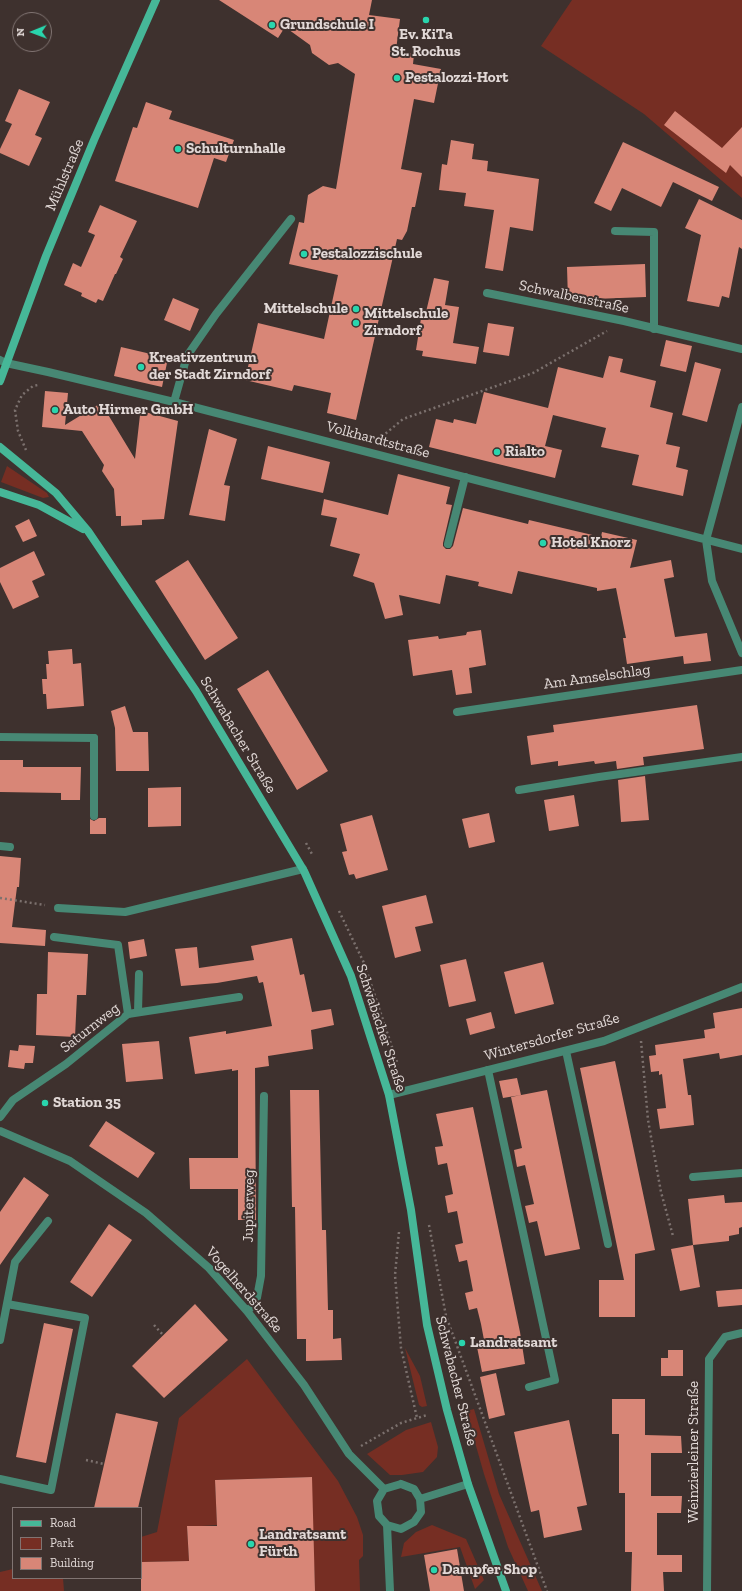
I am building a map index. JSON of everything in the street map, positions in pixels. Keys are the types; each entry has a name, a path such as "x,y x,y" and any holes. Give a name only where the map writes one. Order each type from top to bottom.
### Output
{"street":[{"name":"Mühlstraße","path":"0,381 3,362 46,256 94,140 156,0"},
{"path":"174,402 187,356 216,314 291,219"},
{"path":"615,231 654,232 654,329"},
{"name":"Schwalbenstraße","path":"487,293 624,321 742,349"},
{"name":"Volkhardtstraße","path":"3,362 174,402 742,549"},
{"path":"742,407 706,540 712,581 742,653"},
{"name":"Schwabacher Straße","path":"0,447 56,493 88,531 196,691 303,869 351,976 390,1095 411,1210 427,1325 447,1410 468,1484 506,1591"},
{"path":"448,544 465,477"},
{"name":"Schwabacher Straße","path":"1,493 39,505 88,531"},
{"name":"Am Amselschlag","path":"457,712 742,670"},
{"path":"0,738 94,738 94,816"},
{"path":"519,790 742,757"},
{"path":"0,846 10,846"},
{"path":"58,908 125,912 303,869"},
{"path":"54,936 118,945 128,1014"},
{"path":"138,1012 139,974"},
{"name":"Wintersdorfer Straße","path":"390,1095 604,1041 639,1026 742,987"},
{"name":"Saturnweg","path":"0,1117 13,1100 66,1064 128,1014 239,997"},
{"path":"566,1050 608,1244"},
{"path":"488,1070 555,1380 529,1387"},
{"name":"Jupiterweg","path":"247,1312 256,1303 261,1276 264,1096"},
{"name":"Vogelherdstraße","path":"0,1131 70,1161 146,1213 209,1268 247,1312 304,1385 349,1454 384,1489"},
{"path":"693,1177 742,1172"},
{"path":"0,1340 15,1262 48,1221"},
{"path":"0,1479 51,1490 85,1318 7,1304"},
{"name":"Weinzierleiner Straße","path":"707,1591 708,1359 725,1337 742,1333"},
{"path":"401,1484 414,1489 420,1499 421,1512 414,1522 401,1529 387,1525 379,1516 377,1501 384,1489 401,1484"},
{"path":"420,1499 468,1484"},
{"path":"387,1525 390,1591"}],"path":[{"path":"365,451 403,419 533,374 624,321"},
{"path":"29,455 18,431 15,410 22,395 34,386 46,383 48,372"},
{"path":"0,898 58,908"},
{"path":"639,1026 648,1120 661,1192 673,1236"},
{"path":"429,1223 446,1316 547,1591"},
{"path":"399,1228 395,1275 395,1302 400,1348 417,1418"},
{"path":"154,1325 163,1335"},
{"path":"361,1446 402,1423 427,1415"},
{"path":"86,1460 104,1464"}],"green space":[{"path":"572,0 742,0 742,198 644,114 541,46"},
{"path":"7,466 47,493 49,497 43,498 1,482"},
{"path":"405,1348 420,1376 427,1406 422,1407 419,1405"},
{"path":"247,1359 338,1481 357,1517 363,1535 363,1556 359,1560 360,1591 315,1591 311,1477 215,1480 217,1525 187,1527 189,1561 142,1562 142,1537 157,1532 179,1418"},
{"path":"474,1409 499,1494 542,1591 528,1591 508,1547 484,1474 466,1411"},
{"path":"431,1422 438,1447 437,1457 423,1472 390,1475 367,1454 406,1430"},
{"path":"432,1525 466,1539 484,1580 475,1589 460,1547 401,1557 404,1543 416,1532"},
{"path":"12,1569 12,1579 63,1579 64,1591 0,1591 0,1572"}],"building":[{"path":"219,0 372,0 369,15 400,19 396,50 414,54 413,64 441,69 434,103 414,99 401,169 422,173 415,207 412,207 407,231 402,240 397,239 356,420 327,413 331,393 294,385 292,391 245,380 258,323 324,339 338,275 289,264 299,222 304,223 308,195 323,186 336,189 355,74 338,63 329,65 312,53 310,45 285,27 278,38"},
{"path":"19,89 50,102 35,135 42,138 29,166 0,153 0,149 12,124 5,121"},
{"name":"Schulturnhalle","path":"146,102 172,111 169,119 234,140 226,162 214,158 198,208 115,181 133,127 137,128"},
{"path":"675,111 722,148 742,127 742,177 730,165 726,173 664,125"},
{"path":"451,140 474,144 472,159 488,161 487,171 539,179 533,231 510,227 503,271 485,268 494,210 464,206 466,193 439,190 442,164 447,165"},
{"path":"623,142 719,187 712,201 673,182 661,207 622,188 611,211 594,203"},
{"path":"699,199 742,220 742,249 739,247 729,298 722,296 719,307 687,301 701,235 685,228"},
{"path":"100,205 137,221 120,257 123,259 103,301 98,299 96,303 81,296 82,293 64,285 73,263 81,267 95,235 88,232"},
{"path":"645,264 646,297 568,300 567,267"},
{"path":"434,278 449,281 445,305 459,307 453,343 479,347 476,364 422,356 423,351 416,350 422,312 426,312"},
{"path":"173,298 199,309 190,331 164,320"},
{"path":"488,323 514,327 509,356 483,352"},
{"path":"666,340 692,346 686,372 660,366"},
{"name":"Kreativzentrum der Stadt Zirndorf","path":"121,347 168,358 162,387 114,376"},
{"path":"609,356 623,359 620,372 656,381 650,407 673,413 666,444 680,447 676,467 688,470 683,496 632,485 639,455 601,447 606,428 553,415 545,446 562,450 555,478 429,447 436,419 453,423 454,419 476,424 484,392 548,408 558,367 603,378"},
{"path":"695,362 721,369 707,422 682,415"},
{"path":"45,391 68,393 65,425 101,403 135,459 140,415 145,416 145,412 178,421 164,519 142,520 142,525 121,526 121,516 116,516 114,489 102,471 104,465 82,431 42,427"},
{"path":"209,429 237,439 224,485 230,486 225,521 189,515"},
{"path":"268,446 330,462 323,493 261,479"},
{"path":"398,474 450,487 446,504 452,505 443,543 443,546 446,549 450,549 453,546 463,508 528,524 529,520 601,537 602,532 637,540 630,568 671,560 674,577 664,579 675,637 707,633 711,661 684,664 683,656 627,664 623,638 626,638 616,588 597,591 597,588 518,571 512,594 478,586 479,582 446,575 440,604 399,595 403,615 385,619 374,583 353,576 360,554 330,546 337,518 321,515 324,499 388,515"},
{"path":"29,519 37,536 23,542 15,526"},
{"path":"34,551 45,575 32,581 39,597 13,609 0,582 0,568"},
{"path":"188,560 238,638 205,660 155,581"},
{"path":"481,630 486,665 469,668 472,693 456,695 452,670 413,676 408,640 438,636 439,639 466,635 467,632"},
{"path":"72,649 73,664 81,663 84,706 47,709 46,694 43,694 42,679 47,679 46,664 49,664 48,651"},
{"path":"268,670 328,771 297,790 237,689"},
{"path":"697,705 704,749 643,757 644,765 617,769 616,761 595,764 594,761 558,766 558,761 531,765 527,736 554,732 553,725"},
{"path":"125,706 133,732 148,732 149,771 116,771 115,728 111,711"},
{"path":"0,760 23,760 23,767 81,767 80,800 61,800 61,793 0,792"},
{"path":"645,776 649,820 621,822 618,780"},
{"path":"181,787 181,826 148,827 148,788"},
{"path":"574,795 579,826 549,831 544,800"},
{"path":"489,813 495,842 469,848 462,819"},
{"path":"372,815 388,870 356,879 354,874 349,875 342,852 347,851 340,824"},
{"path":"99,818 106,818 106,834 90,834 90,819 94,821"},
{"path":"0,856 21,858 19,887 17,887 12,927 46,930 45,946 0,943"},
{"path":"426,895 433,923 415,927 421,951 395,958 382,906"},
{"path":"292,938 300,975 304,974 312,1012 331,1009 334,1025 311,1030 313,1049 268,1056 269,1066 255,1068 256,1220 238,1220 238,1189 190,1189 189,1158 238,1158 238,1070 232,1071 232,1069 195,1074 189,1037 226,1031 226,1034 272,1026 263,982 259,983 257,976 217,983 181,986 175,949 197,947 199,968 254,960 251,946"},
{"path":"144,939 147,956 130,959 128,942"},
{"path":"48,952 88,954 86,995 77,995 75,1037 36,1035 37,994 47,994"},
{"path":"466,959 476,1001 449,1007 440,965"},
{"path":"543,962 554,1004 515,1014 504,972"},
{"path":"742,1008 742,1055 720,1059 719,1053 683,1059 688,1095 691,1095 694,1125 660,1129 657,1109 666,1108 662,1074 659,1075 659,1071 651,1072 649,1056 656,1055 655,1045 705,1038 704,1030 715,1028 713,1013"},
{"path":"491,1012 495,1028 470,1035 466,1019"},
{"path":"159,1041 163,1079 126,1082 122,1044"},
{"path":"19,1045 35,1046 33,1063 25,1063 24,1069 8,1067 10,1050 18,1051"},
{"path":"615,1061 655,1250 635,1254 635,1317 599,1317 599,1280 624,1280 580,1068"},
{"path":"517,1078 521,1095 503,1098 499,1081"},
{"path":"290,1090 319,1090 322,1230 326,1230 328,1310 333,1310 333,1339 341,1338 342,1360 306,1361 306,1339 297,1339 295,1207 292,1207"},
{"path":"547,1090 580,1249 545,1256 537,1221 529,1223 525,1206 534,1204 525,1165 517,1167 514,1150 522,1148 511,1097"},
{"path":"473,1107 520,1332 525,1364 482,1372 476,1342 484,1340 481,1324 477,1308 469,1310 465,1293 473,1291 467,1260 459,1262 455,1245 463,1243 457,1211 448,1213 445,1196 453,1194 447,1163 438,1165 435,1147 443,1146 436,1114"},
{"path":"106,1121 155,1153 138,1178 89,1146"},
{"path":"24,1177 49,1195 0,1265 0,1212"},
{"path":"724,1195 725,1203 742,1202 742,1227 739,1228 739,1234 729,1236 729,1241 693,1245 688,1199"},
{"path":"109,1224 132,1240 92,1297 70,1282"},
{"path":"693,1245 700,1287 680,1291 671,1249"},
{"path":"742,1289 742,1305 718,1307 716,1291"},
{"path":"195,1304 228,1340 164,1398 132,1366"},
{"path":"44,1323 73,1329 46,1463 16,1457"},
{"path":"668,1350 683,1350 683,1376 661,1376 661,1358 668,1358"},
{"path":"496,1373 505,1415 489,1419 480,1377"},
{"path":"612,1399 645,1399 645,1435 681,1436 682,1453 651,1453 651,1496 682,1496 681,1513 657,1513 657,1555 682,1555 682,1572 663,1572 664,1591 631,1591 632,1552 625,1552 625,1493 619,1493 619,1434 612,1434"},
{"path":"116,1413 158,1422 138,1507 94,1507"},
{"path":"569,1420 587,1505 577,1507 582,1530 544,1538 539,1510 531,1512 514,1432"},
{"name":"Landratsamt Fürth","path":"312,1477 315,1591 141,1591 142,1562 189,1561 187,1526 217,1526 215,1480"},
{"path":"457,1549 464,1591 430,1591 424,1555"}],"place":[{"name":"Ev. KiTa St. Rochus","path":"426,20"},
{"name":"Grundschule I","path":"272,25"},
{"name":"Pestalozzi-Hort","path":"397,78"},
{"name":"Schulturnhalle","path":"178,149"},
{"name":"Pestalozzischule","path":"304,254"},
{"name":"Mittelschule","path":"356,309"},
{"name":"Mittelschule Zirndorf","path":"356,323"},
{"name":"Kreativzentrum der Stadt Zirndorf","path":"141,367"},
{"name":"Auto Hirmer GmbH","path":"55,410"},
{"name":"Rialto","path":"497,452"},
{"name":"Hotel Knorz","path":"543,543"},
{"name":"Station 35","path":"45,1103"},
{"name":"Landratsamt","path":"462,1343"},
{"name":"Landratsamt Fürth","path":"251,1544"},
{"name":"Dampfer Shop","path":"434,1570"}]}
